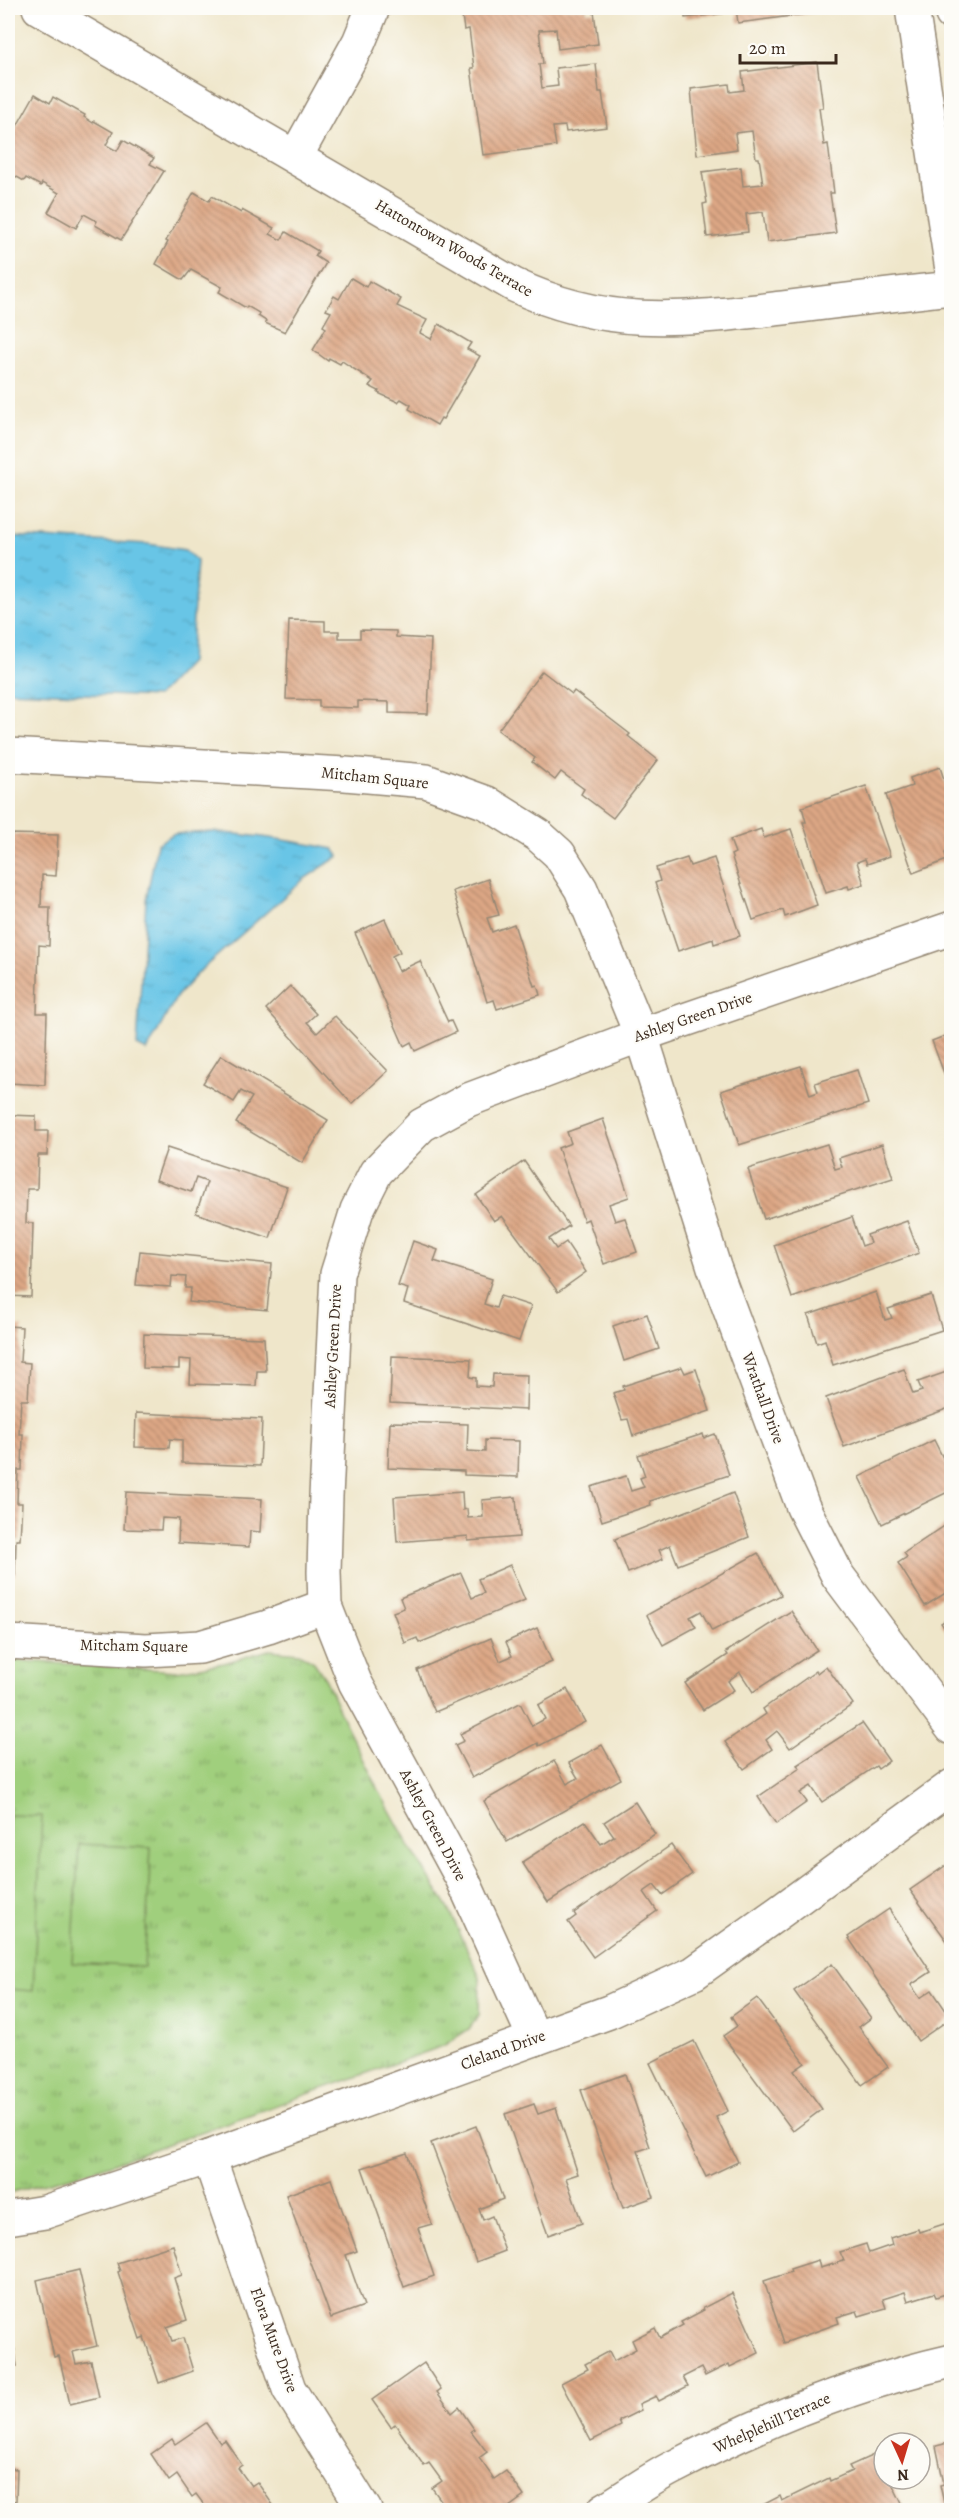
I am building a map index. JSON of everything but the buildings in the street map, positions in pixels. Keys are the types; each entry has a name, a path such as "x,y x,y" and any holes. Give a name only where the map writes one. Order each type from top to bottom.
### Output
{"street":[{"name":"Hattontown Woods Terrace","path":"39,8 514,285 539,297 603,315 634,318 692,318 951,288"},
{"path":"296,156 359,42 373,8"},
{"path":"912,8 951,270"},
{"path":"951,8 951,14"},
{"name":"Mitcham Square","path":"8,755 345,774 426,781 487,802 538,835 559,854 581,889 641,1035"},
{"name":"Ashley Green Drive","path":"535,2039 462,1878 355,1682 326,1606 325,1539 337,1274 357,1210 376,1172 422,1125 468,1100 641,1035 951,928"},
{"name":"Wrathall Drive","path":"641,1035 714,1267 803,1507 838,1576 951,1728"},
{"name":"Mitcham Square","path":"8,1642 146,1650 200,1647 268,1627 326,1606"},
{"name":"Cleland Drive","path":"8,2218 45,2212 209,2157 609,2012 694,1973 951,1786"},
{"name":"Flora Mure Drive","path":"209,2157 289,2389 365,2511"},
{"name":"Whelplehill Terrace","path":"604,2511 673,2467 803,2407 899,2373 951,2361"}],"green space":[{"path":"269,1650 299,1653 314,1662 326,1680 383,1798 413,1852 449,1909 480,1978 479,2015 469,2029 443,2046 94,2170 8,2193 8,1660 177,1671 224,1663"},
{"path":"8,1815 42,1816 33,1991 8,1989"},
{"path":"79,1844 151,1848 144,1967 72,1963"}],"water":[{"path":"8,536 148,544 185,550 197,561 190,662 157,697 8,691"},
{"path":"213,832 319,846 334,849 339,856 304,879 201,970 177,996 147,1051 137,1046 146,900 157,844 173,834"}]}
